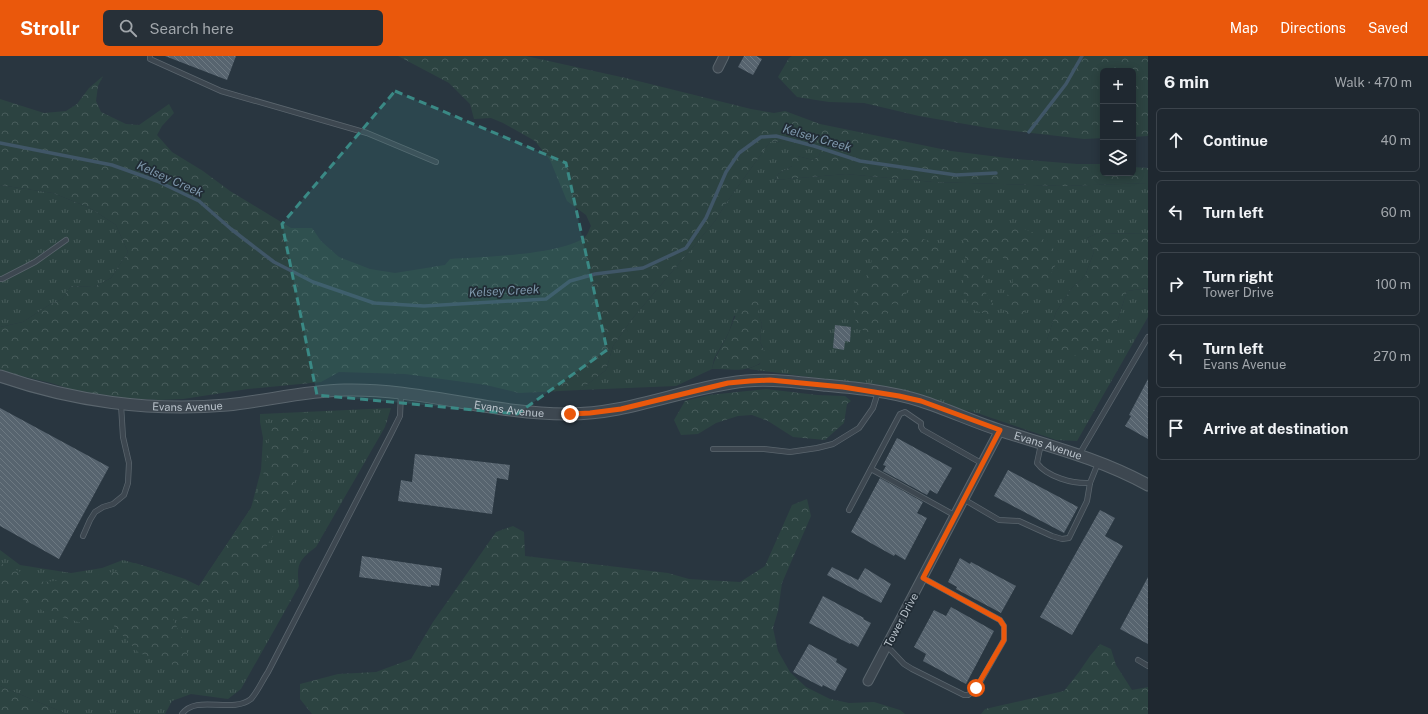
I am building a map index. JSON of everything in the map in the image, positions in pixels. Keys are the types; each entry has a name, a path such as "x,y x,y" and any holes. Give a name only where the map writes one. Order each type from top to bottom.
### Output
{"street":[{"path":"718,68 724,56"},
{"name":"Evans Avenue","path":"0,376 74,396 155,406 227,404 325,391 373,390 533,413 570,414 621,409 709,387 750,381 798,382 878,392 921,401 1000,430 1098,462 1119,470 1148,485"},
{"name":"Tower Drive","path":"868,681 965,500 1000,430"}],"lane":[{"path":"150,56 150,59 221,90 367,133 436,162"},
{"path":"0,279 35,262 66,240"},
{"path":"1079,455 1148,337"},
{"path":"713,448 764,449 790,452 833,444 859,428 874,408 878,392"},
{"path":"182,714 184,711 194,706 230,708 241,706 251,699 268,672 400,416 401,393"},
{"path":"83,536 95,512 103,507 113,504 124,495 128,483 129,463 123,437 121,403"},
{"path":"849,510 900,414 905,412 921,423 923,430 983,464"},
{"path":"1042,443 1037,463 1040,467 1070,482 1090,483"},
{"path":"965,500 999,520 1019,521 1062,540 1068,538 1080,517 1087,501 1090,483 1098,462"},
{"path":"871,469 956,516"},
{"path":"887,646 904,664 912,669 964,695 968,695 976,688 1004,640 1004,626 1000,620 923,578"},
{"path":"1138,660 1148,666"}],"highlighted area":[{"path":"395,91 566,163 607,350 517,414 317,395 282,224"}],"green space":[{"path":"398,56 526,56 630,79 751,109 774,113 785,111 820,124 951,151 1015,159 1077,164 1100,164 1100,176 1136,176 1136,167 1148,168 1148,183 1064,186 934,182 846,174 775,180 778,174 792,166 792,157 797,156 813,160 819,156 821,150 811,139 770,142 715,221 632,319 613,346 606,370 580,390 519,393 486,385 405,374 339,372 321,382 248,389 183,399 159,400 124,398 83,393 51,383 0,371 0,327 23,322 49,305 62,299 71,286 94,287 111,278 128,252 116,225 90,208 53,193 0,185 0,99 44,113 66,111 77,104 89,88 103,76 98,86 96,101 101,112 126,124 139,125 169,104 174,113 162,126 157,135 172,152 203,171 230,191 291,228 312,228 321,241 339,257 370,269 395,273 445,265 450,259 500,256 541,251 559,248 574,243 586,236 591,226 586,215 567,201 550,160 535,141 491,118 474,119 470,104 449,83"},
{"path":"792,56 1148,56 1148,136 1136,137 1136,68 1100,68 1100,138 1084,139 988,128 919,116 864,103 829,102 797,97 778,77 789,58"},
{"path":"811,139 821,150 819,156 813,160 797,156 792,166 778,174 775,180 846,174 934,182 1064,186 1148,183 1148,234 1098,233 1087,238 1094,252 1085,276 1072,288 1056,312 1047,340 1118,319 1127,291 1148,288 1148,317 1077,441 1056,440 980,414 861,384 748,369 760,364 763,348 760,342 762,324 758,314 734,316 729,332 714,359 712,369 676,386 580,390 606,370 613,346 632,319 715,221 770,142"},
{"path":"0,185 53,193 90,208 116,225 128,252 111,278 94,287 71,286 62,299 49,305 23,322 0,327"},
{"path":"876,227 934,242 940,251 939,267 930,284 919,275 913,275 903,305 892,304 887,315 867,333 856,325 854,296 864,281 871,266 872,253 860,240 867,232"},
{"path":"970,227 1022,228 1037,234 1053,248 1057,262 1050,276 1024,314 1013,320 1006,317 1004,303 1013,283 1012,265 1001,256 989,252 985,267 983,280 984,286 994,305 988,315 974,310 964,297 963,279 966,266 963,234"},
{"path":"1098,233 1148,234 1148,288 1127,291 1118,319 1106,341 1076,356 1060,352 1047,340 1056,312 1072,288 1085,276 1094,252 1087,238"},
{"path":"747,297 755,297 760,302 758,313 762,324 760,342 767,358 747,369 712,369 738,310"},
{"path":"766,389 817,395 845,396 851,401 847,404 844,423 825,440 793,437 768,421 752,415 738,416 716,423 698,434 681,435 674,420 685,401 709,395"},
{"path":"391,408 385,427 316,547 302,559 298,572 299,586 241,689 228,699 191,694 172,701 165,714 67,714 0,686 0,550 20,565 71,573 102,568 123,560 155,569 199,586 251,508 261,470 263,438 260,414"},
{"path":"303,412 314,424 300,460 288,504 276,531 249,574 238,584 218,595 190,618 173,619 184,642 189,659 179,667 139,653 112,624 85,624 45,612 5,589 0,592 0,563 44,582 84,578 117,571 135,563 185,579 199,586 251,508 262,482 270,427 283,418"},
{"path":"807,499 811,516 782,583 778,611 773,628 778,651 790,672 806,687 830,699 849,703 874,702 900,710 905,714 312,714 300,699 300,684 338,674 376,672 411,659 433,622 496,532 513,526 524,532 525,556 668,573 689,579 740,582 765,566 792,505"},
{"path":"1100,644 1111,649 1116,665 1132,690 1148,687 1148,714 981,714 985,709 1064,691"},
{"path":"0,686 5,688 67,714 0,714"}],"building":[{"path":"165,56 236,56 227,80"},
{"path":"744,56 756,56 762,59 753,75 738,67"},
{"path":"835,325 851,327 850,342 845,341 844,350 833,348"},
{"path":"1148,379 1148,439 1125,426 1131,416 1129,415"},
{"path":"0,408 109,467 59,559 0,526"},
{"path":"897,438 952,468 937,494 930,490 927,495 883,471 886,466 883,465"},
{"path":"415,454 510,465 508,480 497,478 492,514 398,501 401,480 412,482"},
{"path":"1008,470 1078,507 1064,533 994,496"},
{"path":"880,478 923,502 917,513 927,518 905,560 895,554 894,556 851,532"},
{"path":"1100,510 1115,518 1105,536 1123,546 1072,635 1040,617"},
{"path":"362,556 442,568 439,586 431,585 431,587 359,577"},
{"path":"960,558 970,564 971,562 1016,586 1001,613 956,589 957,587 948,582"},
{"path":"832,567 858,580 865,568 891,584 881,603 827,575"},
{"path":"1148,577 1148,644 1120,629"},
{"path":"823,596 871,623 858,647 809,623"},
{"path":"951,607 994,631 966,684 923,661 926,654 914,647 934,610 946,616"},
{"path":"809,644 837,659 836,662 847,669 835,691 823,685 822,687 793,672"}],"waterway":[{"name":"Kelsey Creek","path":"1029,132 1066,84 1082,56"},
{"name":"Kelsey Creek","path":"0,143 112,165 157,181 199,201 231,229 274,262 313,282 374,303 424,306 546,299 570,281 595,274 643,268 686,248 706,218 726,172 739,153 761,137 776,136 814,146 860,161 956,175 996,173"}],"route":[{"path":"570,414 621,409 728,383 770,380 887,393 921,401 1000,430 965,500 923,578 1000,620 1004,626 1004,640 976,688"}]}
